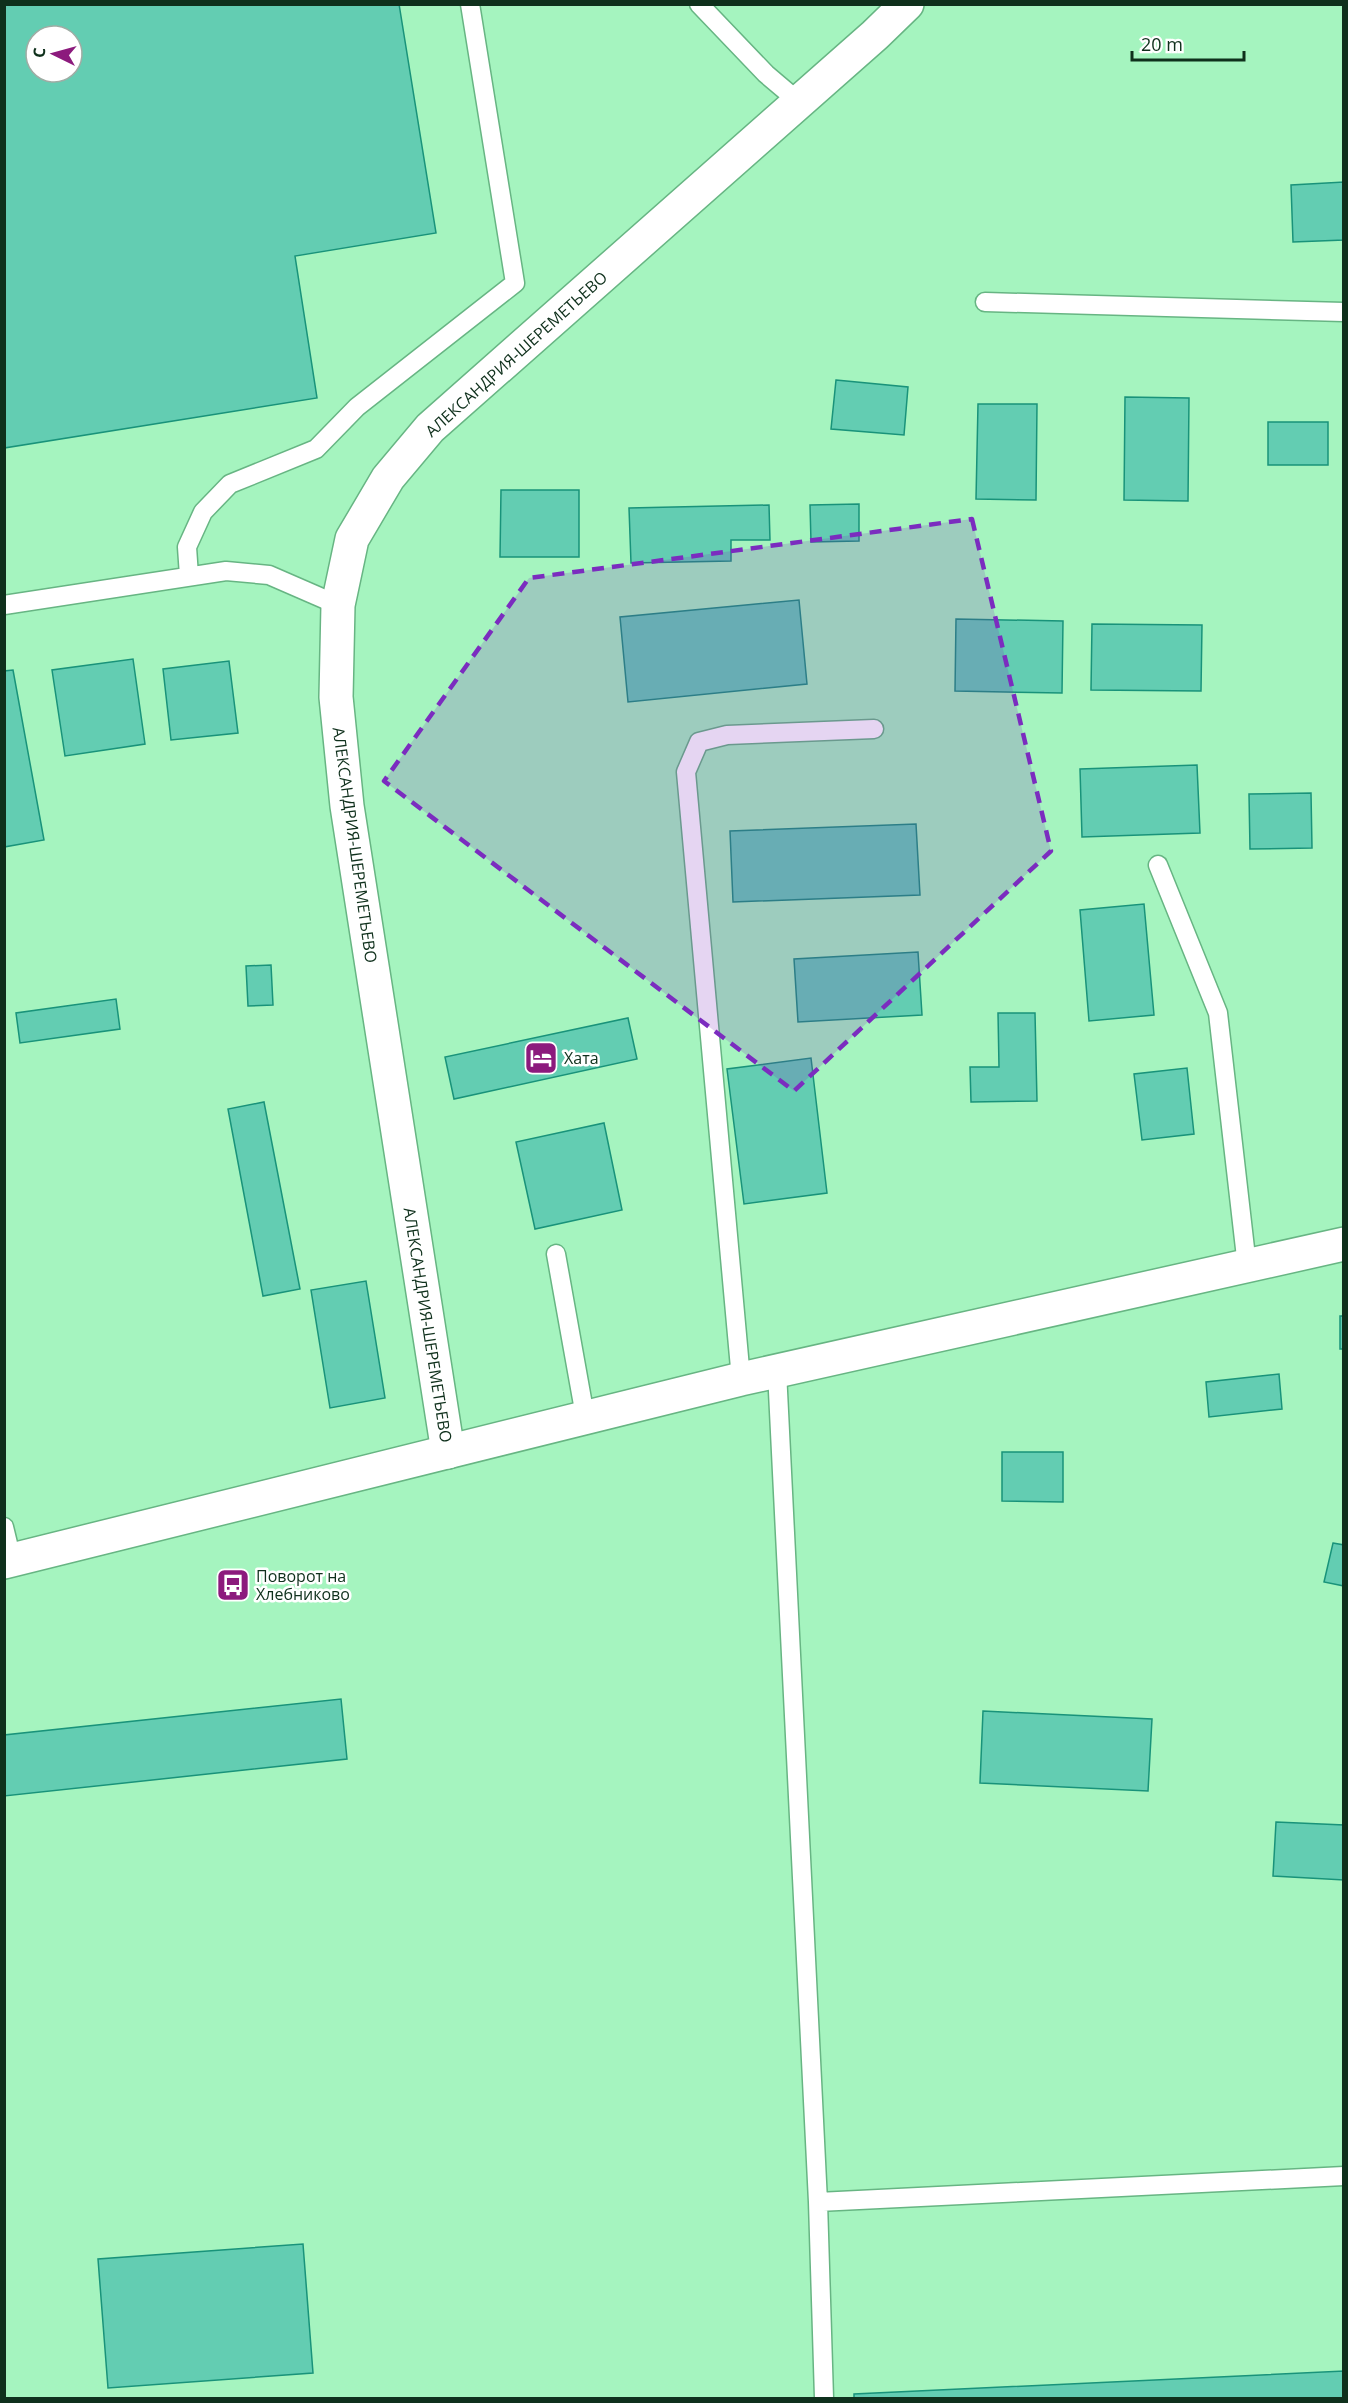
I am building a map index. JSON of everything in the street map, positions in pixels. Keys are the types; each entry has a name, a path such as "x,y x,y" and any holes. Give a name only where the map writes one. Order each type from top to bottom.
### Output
{"street":[{"name":"АЛЕКСАНДРИЯ-ШЕРЕМЕТЬЕВО","path":"448,1452 346,806 336,697 338,605 352,539 388,478 430,428 907,4"},
{"path":"8,1561 585,1416 1344,1244"}],"lane":[{"path":"189,576 187,547 203,512 230,484 316,449 357,407 515,284 470,4"},
{"path":"699,4 766,74 799,102"},
{"path":"985,302 1344,312"},
{"path":"4,605 226,571 269,575 338,605"},
{"path":"741,1379 686,772 699,742 727,735 874,729"},
{"path":"1158,865 1218,1013 1246,1266"},
{"path":"556,1254 585,1416"},
{"path":"777,1371 818,2202 824,2398"},
{"path":"4,1527 8,1561"},
{"path":"818,2202 1344,2176"}],"highlighted area":[{"path":"972,519 1051,851 794,1091 384,781 529,578"}],"building":[{"path":"4,4 399,4 436,233 295,256 317,398 4,448"},
{"path":"1344,182 1344,240 1293,242 1291,185"},
{"path":"836,380 908,387 904,435 831,429"},
{"path":"1125,397 1189,398 1188,501 1124,500"},
{"path":"978,404 1037,404 1036,500 976,499"},
{"path":"1268,422 1328,422 1328,465 1268,465"},
{"path":"501,490 579,490 579,557 500,557"},
{"path":"859,504 859,541 811,542 810,505"},
{"path":"769,505 770,540 731,540 731,561 631,563 629,508"},
{"path":"799,600 807,684 628,702 620,617"},
{"path":"956,619 1063,621 1062,693 955,691"},
{"path":"1092,624 1202,625 1201,691 1091,690"},
{"path":"133,659 145,744 65,756 52,670"},
{"path":"229,661 238,733 171,740 163,669"},
{"path":"13,670 44,840 4,847 4,671"},
{"path":"1197,765 1200,833 1082,837 1080,769"},
{"path":"1311,793 1312,848 1250,849 1249,794"},
{"path":"916,824 920,895 733,902 730,831"},
{"path":"1144,904 1154,1015 1089,1021 1080,910"},
{"path":"918,952 922,1015 798,1022 794,959"},
{"path":"271,965 273,1005 248,1006 246,966"},
{"path":"116,999 120,1029 20,1043 16,1013"},
{"path":"998,1013 1035,1013 1037,1101 971,1102 970,1067 999,1067"},
{"name":"Хата","path":"628,1018 637,1059 454,1099 445,1057"},
{"path":"811,1058 827,1193 744,1204 727,1069"},
{"path":"1187,1068 1194,1134 1142,1140 1134,1074"},
{"path":"264,1102 300,1289 263,1296 228,1109"},
{"path":"604,1123 622,1210 535,1229 516,1142"},
{"path":"366,1281 385,1398 330,1408 311,1290"},
{"path":"1340,1316 1344,1316 1344,1349 1340,1349"},
{"path":"1279,1374 1282,1409 1209,1417 1206,1382"},
{"path":"1002,1452 1063,1452 1063,1502 1002,1501"},
{"path":"1333,1543 1344,1545 1344,1586 1324,1582"},
{"path":"341,1699 347,1759 4,1796 4,1735"},
{"path":"983,1711 1152,1719 1148,1791 980,1783"},
{"path":"1276,1822 1344,1825 1344,1880 1273,1876"},
{"path":"303,2244 313,2373 108,2388 98,2259"},
{"path":"1344,2371 1344,2398 854,2398 854,2394"}],"place":[{"name":"Хата","path":"541,1058"},
{"name":"Поворот на Хлебниково","path":"233,1585"}]}
